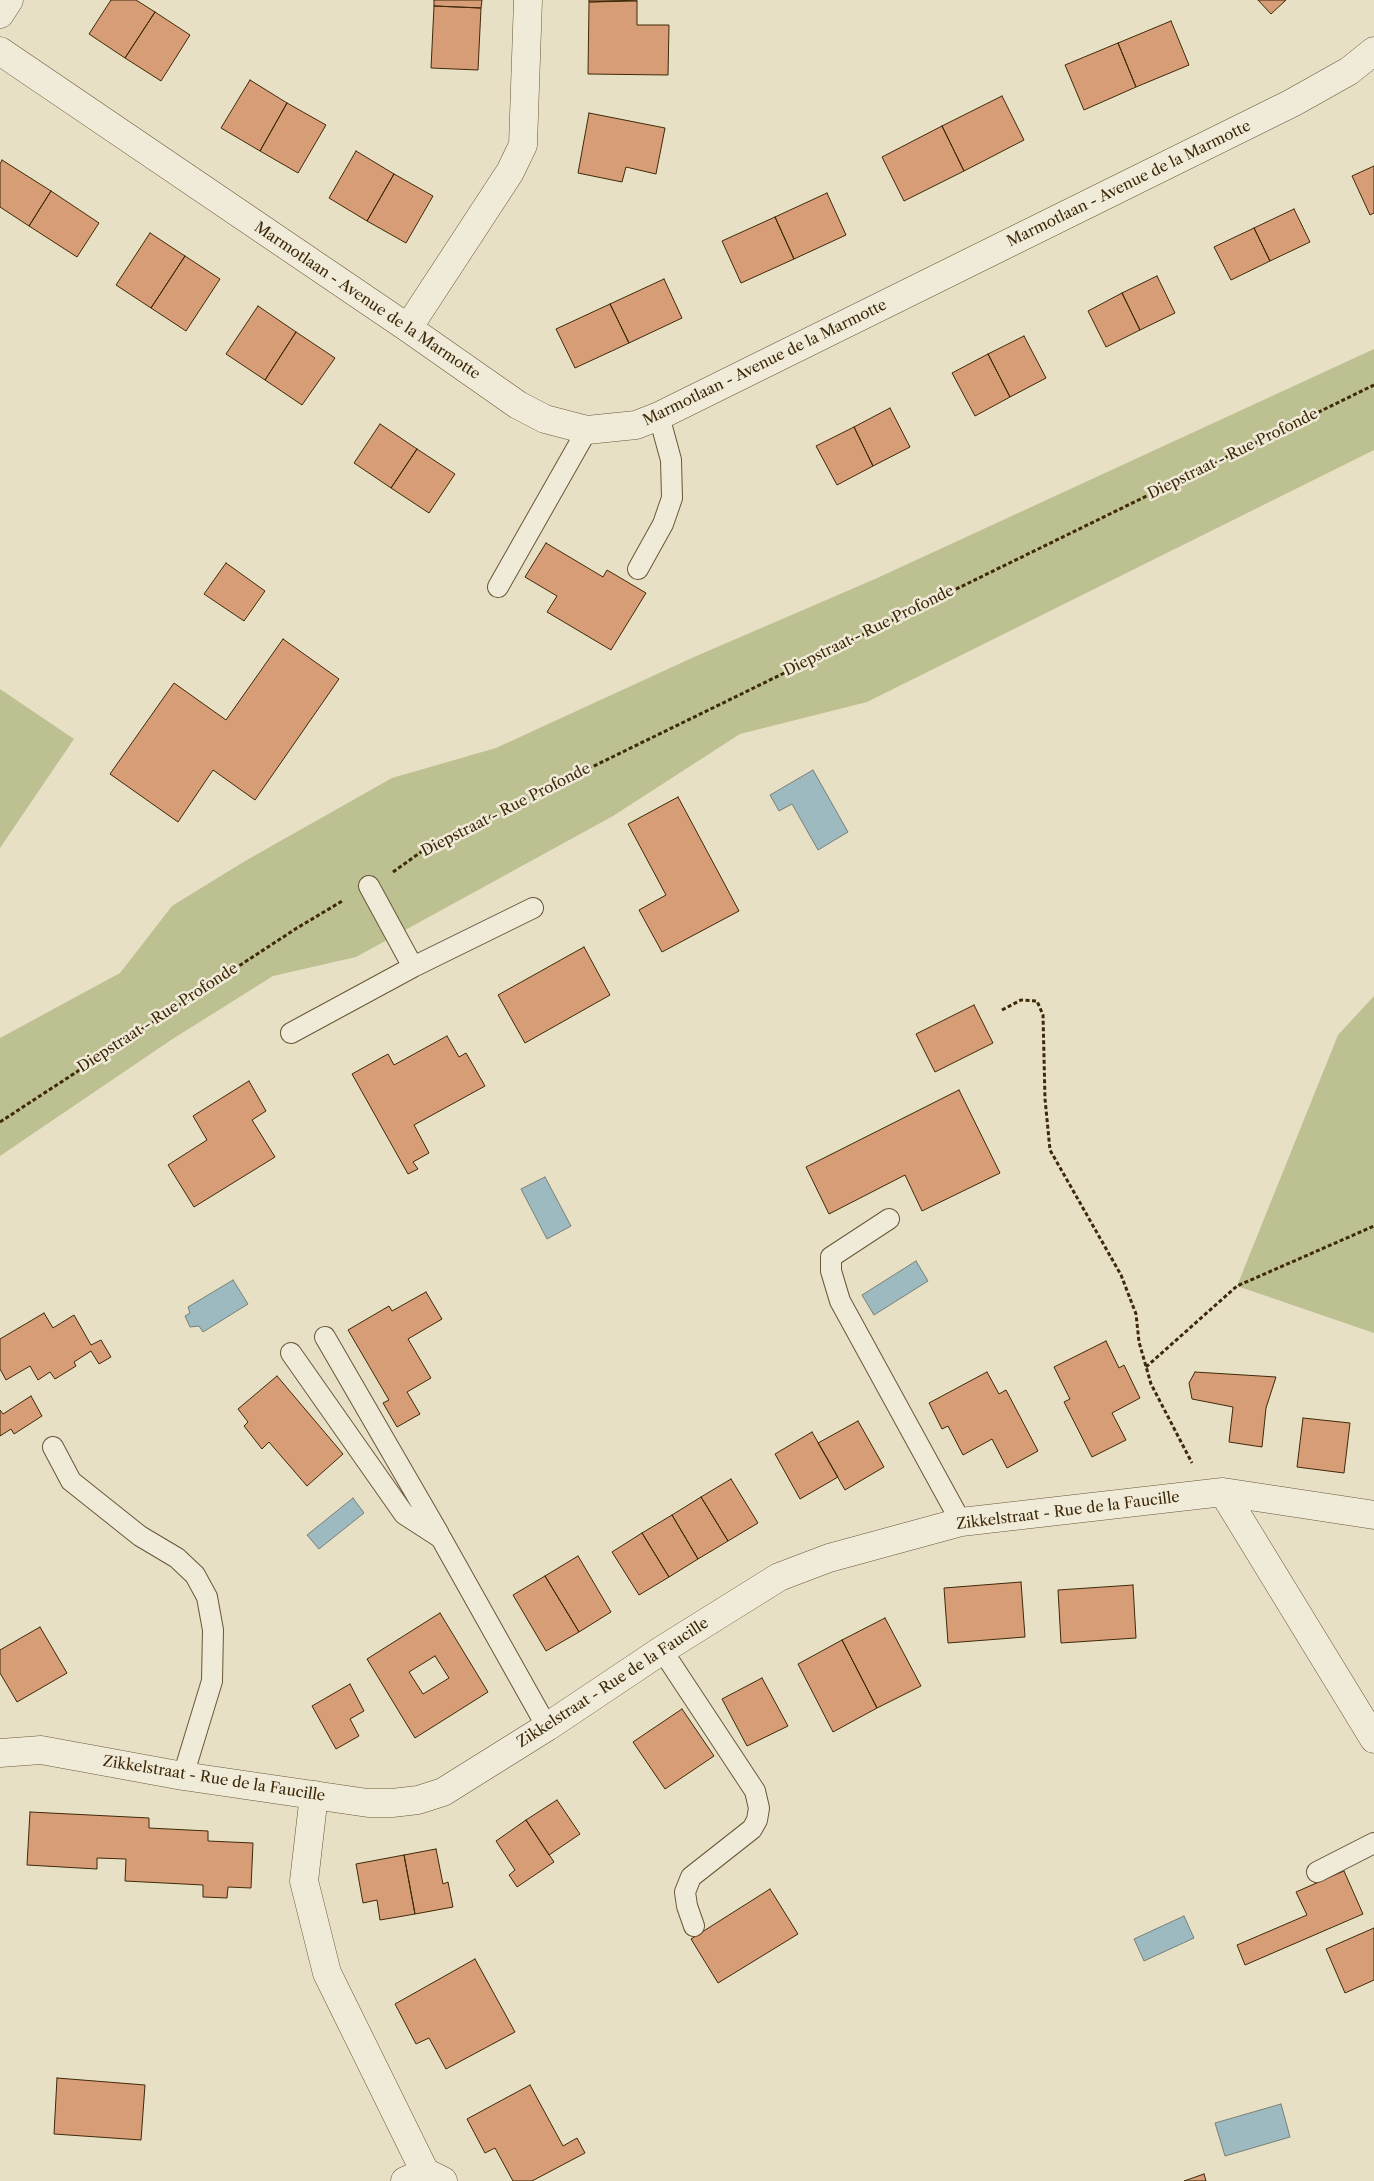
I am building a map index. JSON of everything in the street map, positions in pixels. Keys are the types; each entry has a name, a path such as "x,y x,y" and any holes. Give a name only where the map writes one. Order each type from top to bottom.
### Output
{"street":[{"path":"0,14 9,0"},
{"path":"408,328 510,172 523,145 528,0"},
{"name":"Marmotlaan - Avenue de la Marmotte","path":"0,51 408,328 518,405 546,419 587,430 636,425 659,416 1292,104 1349,71 1374,51"},
{"path":"1215,1493 1374,1738"},
{"name":"Zikkelstraat - Rue de la Faucille","path":"0,1753 41,1750 182,1776 368,1803 392,1804 418,1800 443,1792 547,1727 662,1650 779,1577 796,1569 961,1522 1215,1493 1374,1515"},
{"path":"314,1795 304,1881 326,1972 424,2178"}],"lane":[{"path":"638,569 664,524 672,498 671,460 659,416"},
{"path":"498,587 587,430"},
{"path":"369,886 413,967"},
{"path":"291,1033 413,967 533,908"},
{"path":"889,1219 832,1257 831,1271 840,1301 961,1522"},
{"path":"325,1337 547,1727"},
{"path":"291,1353 404,1514 441,1538"},
{"path":"53,1447 72,1481 140,1536 176,1558 195,1575 207,1597 213,1630 212,1681 182,1776"},
{"path":"662,1650 754,1791 759,1808 757,1820 752,1829 691,1877 685,1892 687,1906 694,1926"},
{"path":"1317,1872 1374,1843"}],"path":[{"name":"Diepstraat - Rue Profonde","path":"0,1122 298,928 369,886 428,847 1374,385"},
{"path":"1002,1010 1021,1000 1037,1001 1043,1015 1045,1099 1050,1150 1121,1275 1136,1314 1139,1342 1152,1384 1215,1493"},
{"path":"1146,1367 1237,1286 1374,1226"}],"green space":[{"path":"1374,349 1374,450 867,702 740,734 613,816 356,957 273,976 171,1040 0,1156 0,1038 120,973 172,906 245,861 392,778 496,748 694,657 875,579"},
{"path":"0,689 74,739 0,848"},
{"path":"1374,996 1374,1333 1237,1286 1338,1035"}],"water":[{"path":"813,770 848,832 818,850 792,804 779,811 770,795"},
{"path":"545,1177 571,1226 547,1239 521,1189"},
{"path":"916,1261 928,1281 874,1315 862,1295"},
{"path":"233,1280 248,1304 203,1332 199,1326 190,1327 185,1316 190,1313 188,1307"},
{"path":"353,1498 364,1513 319,1549 307,1535"},
{"path":"1184,1916 1194,1938 1144,1961 1134,1939"},
{"path":"1281,2104 1290,2137 1225,2156 1215,2123"}],"building":[{"path":"111,0 136,0 155,12 125,58 89,34"},
{"path":"434,0 482,0 481,8 434,6"},
{"path":"589,0 637,0 589,2"},
{"path":"1258,0 1286,0 1271,14"},
{"path":"637,1 637,25 669,25 668,75 588,74 589,2"},
{"path":"434,6 481,8 478,70 431,68"},
{"path":"155,12 190,35 161,81 125,58"},
{"path":"1171,21 1189,65 1136,87 1118,43"},
{"path":"1118,43 1136,87 1084,110 1065,65"},
{"path":"250,80 287,103 260,151 221,128"},
{"path":"1002,96 1024,140 964,171 942,126"},
{"path":"287,103 326,125 298,173 260,151"},
{"path":"589,113 665,128 656,174 626,167 622,182 578,173"},
{"path":"942,126 964,171 904,201 882,157"},
{"path":"356,151 394,174 367,221 329,198"},
{"path":"2,160 51,191 29,226 0,207 0,164"},
{"path":"1374,166 1374,213 1370,215 1352,176"},
{"path":"394,174 433,196 406,243 367,221"},
{"path":"51,191 99,223 77,257 29,226"},
{"path":"827,193 846,235 794,259 775,217"},
{"path":"1294,209 1310,242 1270,261 1254,228"},
{"path":"775,217 794,259 741,283 722,241"},
{"path":"1254,228 1270,261 1231,280 1214,247"},
{"path":"150,233 185,256 151,308 116,285"},
{"path":"185,256 220,279 186,331 151,308"},
{"path":"1157,276 1175,313 1140,330 1122,293"},
{"path":"664,279 682,318 629,343 610,304"},
{"path":"1122,293 1140,330 1106,347 1088,311"},
{"path":"610,304 629,343 575,368 556,329"},
{"path":"258,306 296,332 265,380 226,354"},
{"path":"296,332 335,358 302,405 265,380"},
{"path":"1024,336 1046,378 1010,397 988,354"},
{"path":"988,354 1010,397 975,416 952,373"},
{"path":"890,408 910,447 873,466 854,427"},
{"path":"380,424 417,449 391,488 354,463"},
{"path":"854,427 873,466 837,485 816,446"},
{"path":"417,449 455,474 429,513 391,488"},
{"path":"546,543 603,577 607,570 646,593 611,650 547,612 557,596 525,577"},
{"path":"226,563 265,591 244,621 204,594"},
{"path":"283,639 339,679 255,800 213,770 178,822 110,774 174,683 226,720"},
{"path":"678,797 739,911 662,952 639,910 666,895 628,824"},
{"path":"584,947 610,995 525,1043 498,995"},
{"path":"974,1005 993,1043 935,1072 916,1034"},
{"path":"447,1036 459,1057 466,1053 485,1086 414,1125 429,1153 413,1162 418,1169 408,1174 352,1074 388,1054 394,1065"},
{"path":"249,1081 266,1111 252,1120 275,1157 194,1207 168,1165 207,1140 193,1116"},
{"path":"959,1090 1000,1173 922,1211 905,1175 829,1214 806,1167"},
{"path":"426,1292 442,1319 408,1339 431,1378 407,1392 420,1414 397,1427 383,1403 389,1400 348,1330 389,1306 392,1311"},
{"path":"44,1313 53,1328 74,1315 91,1345 101,1340 111,1357 99,1364 91,1351 74,1362 76,1366 55,1379 50,1372 38,1380 30,1366 6,1380 0,1369 0,1339"},
{"path":"1106,1341 1119,1368 1124,1365 1140,1398 1112,1413 1126,1440 1092,1457 1064,1402 1070,1399 1054,1367"},
{"path":"987,1372 999,1394 1006,1390 1038,1451 1007,1468 992,1439 963,1455 948,1426 942,1429 929,1403"},
{"path":"1195,1372 1276,1377 1266,1408 1262,1447 1229,1442 1233,1407 1192,1399 1189,1383"},
{"path":"277,1376 343,1454 307,1486 269,1442 262,1449 244,1426 248,1422 238,1409"},
{"path":"31,1396 42,1416 14,1434 11,1429 0,1436 0,1410 3,1414"},
{"path":"1303,1418 1350,1423 1344,1473 1297,1467"},
{"path":"858,1421 884,1467 845,1490 818,1443"},
{"path":"812,1432 838,1477 800,1499 775,1454"},
{"path":"731,1479 758,1523 728,1541 701,1497"},
{"path":"701,1497 728,1541 698,1559 672,1515"},
{"path":"672,1515 698,1559 669,1577 642,1533"},
{"path":"642,1533 669,1577 639,1595 612,1552"},
{"path":"578,1556 611,1612 579,1632 545,1576"},
{"path":"545,1576 579,1632 546,1651 513,1595"},
{"path":"1021,1582 1025,1637 948,1643 944,1588"},
{"path":"1133,1585 1136,1638 1061,1643 1058,1590"},
{"path":"440,1613 488,1692 415,1738 367,1659","holes":["435,1656 449,1678 423,1694 409,1672"]},
{"path":"885,1618 921,1686 877,1708 842,1640"},
{"path":"40,1627 67,1673 17,1702 0,1673 0,1650"},
{"path":"842,1640 877,1708 833,1732 798,1664"},
{"path":"762,1678 788,1726 747,1746 722,1699"},
{"path":"350,1684 364,1711 350,1719 359,1736 336,1749 312,1706"},
{"path":"682,1709 714,1756 665,1789 633,1742"},
{"path":"557,1800 580,1834 549,1855 526,1820"},
{"path":"30,1812 149,1818 149,1828 208,1831 208,1841 253,1843 251,1888 228,1887 227,1898 203,1897 203,1885 125,1881 126,1859 97,1858 97,1869 27,1865"},
{"path":"526,1820 554,1862 517,1887 509,1875 515,1870 496,1841"},
{"path":"436,1849 443,1884 448,1882 453,1907 415,1914 404,1855"},
{"path":"404,1855 415,1914 380,1920 377,1900 363,1903 356,1864"},
{"path":"1344,1871 1363,1914 1245,1965 1237,1945 1307,1915 1296,1892"},
{"path":"770,1889 798,1934 718,1983 691,1939"},
{"path":"1374,1928 1374,1980 1345,1993 1326,1949"},
{"path":"475,1959 515,2032 446,2069 429,2038 416,2044 395,2004"},
{"path":"57,2078 145,2085 141,2140 54,2134"},
{"path":"530,2085 563,2146 577,2138 585,2153 532,2181 513,2181 495,2148 485,2153 467,2119"},
{"path":"1204,2174 1206,2181 1184,2181"}]}
